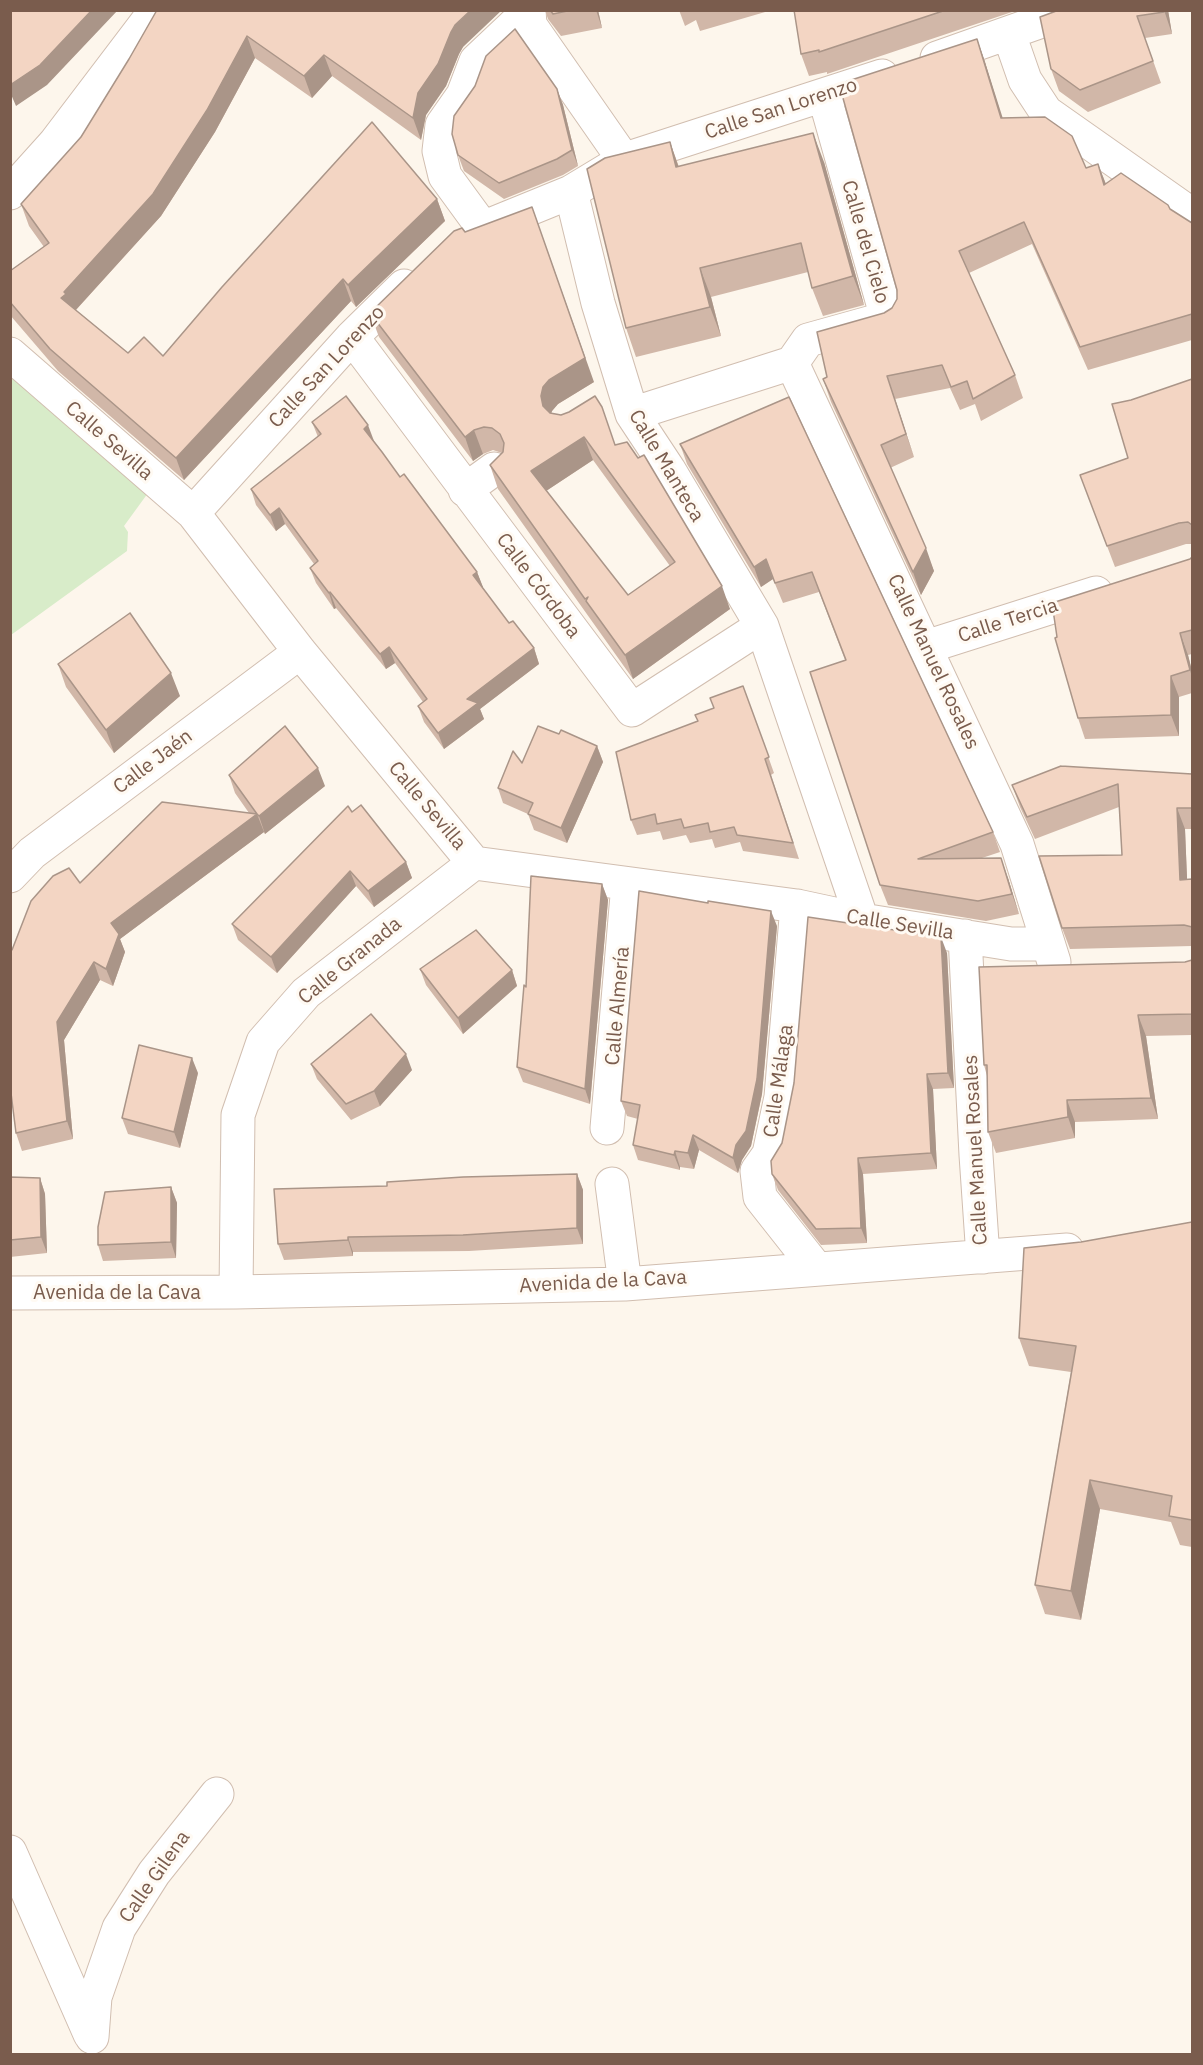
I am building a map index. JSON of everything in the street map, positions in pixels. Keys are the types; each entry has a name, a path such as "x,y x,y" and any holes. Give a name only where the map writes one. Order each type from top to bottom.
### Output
{"street":[{"path":"10,193 55,143 156,10"},
{"name":"Calle San Lorenzo","path":"624,160 1009,34 1073,10"},
{"path":"529,11 531,25 624,160 571,192 468,233 445,176 439,151 442,125 463,95 476,61 529,11"},
{"path":"1009,34 1025,80 1046,112 1191,214 1192,219"},
{"name":"Calle del Cielo","path":"792,363 808,340 887,318 824,95"},
{"path":"10,156 55,143"},
{"name":"Calle Manteca","path":"571,192 598,303 628,400 762,626 862,920"},
{"name":"Calle San Lorenzo","path":"193,513 352,338 428,263"},
{"name":"Calle Córdoba","path":"352,338 632,710 762,626"},
{"name":"Calle Sevilla","path":"10,354 193,513 300,652 474,863 797,906 862,920 1011,944 1061,960"},
{"path":"596,403 628,400 792,363"},
{"name":"Calle Manuel Rosales","path":"792,363 1017,844 1061,960"},
{"path":"465,490 494,469"},
{"name":"Calle Tercia","path":"926,647 1126,584"},
{"name":"Calle Jaén","path":"10,876 32,854 300,652"},
{"name":"Calle Granada","path":"236,1292 238,1114 263,1042 306,993 474,863"},
{"name":"Calle Almería","path":"607,1128 628,884"},
{"name":"Calle Málaga","path":"797,906 781,1097 769,1154 757,1171 760,1197 816,1268"},
{"name":"Calle Manuel Rosales","path":"965,936 975,1155 983,1257"},
{"path":"612,1184 625,1284"},
{"name":"Avenida de la Cava","path":"10,1293 236,1292 625,1284 983,1257 1093,1246"},
{"name":"Calle Gilena","path":"96,2046 95,1997 119,1928 154,1873 217,1794"},
{"path":"10,1852 96,2046"}],"green space":[{"path":"10,354 156,482 124,526 128,532 127,551 11,635"}],"building":[{"path":"10,10 92,10 40,65 10,85"},
{"path":"157,10 471,10 455,25 438,64 418,93 413,118 324,55 304,76 247,36 207,110 153,194 64,292 66,294 61,298 128,353 144,337 163,356 222,287 372,122 437,199 348,285 343,279 176,458 50,349 10,302 10,271 49,243 21,204 81,137"},
{"path":"550,10 572,10 553,14"},
{"path":"794,10 946,10 819,52 819,50 801,54"},
{"path":"1059,10 1164,10 1164,12 1137,16 1153,61 1080,90 1051,69 1040,17"},
{"path":"515,29 557,89 572,150 557,159 499,183 458,155 452,134 454,116 475,86 486,56"},
{"path":"977,39 1001,118 1045,117 1072,136 1086,168 1098,164 1104,185 1121,173 1192,223 1192,314 1080,347 1024,222 959,251 1015,375 973,399 967,381 951,387 942,365 887,376 906,434 881,445 926,548 913,572 823,379 827,377 817,332 884,313 892,308 897,299 897,290 839,84"},
{"path":"813,133 853,276 812,288 801,243 700,268 710,307 626,328 587,169 605,158 670,142 676,167"},
{"path":"532,207 585,358 549,380 543,387 541,396 543,406 550,413 561,415 595,396 602,407 615,445 627,442 638,458 644,455 722,586 625,655 586,601 588,597 585,599 490,465 503,452 504,443 500,434 492,428 484,427 474,430 465,437 370,313 454,231 462,228 465,232","holes":["584,437 675,562 628,595 531,471"]},
{"path":"1192,379 1192,525 1188,522 1179,523 1107,546 1080,475 1128,458 1112,404 1131,400"},
{"path":"346,396 368,425 364,429 400,477 404,474 477,572 473,575 509,623 513,621 534,648 467,699 478,703 438,733 418,706 427,699 389,647 380,654 310,568 318,561 279,508 270,515 251,489 321,434 312,422"},
{"path":"789,397 993,832 918,859 1001,858 1012,894 978,901 880,885 810,672 846,660 812,572 775,583 766,559 754,567 680,444"},
{"path":"1192,557 1192,630 1180,633 1190,670 1171,676 1171,715 1078,718 1055,638 1057,637 1052,603"},
{"path":"130,613 171,673 106,730 58,664"},
{"path":"743,686 769,757 765,759 793,843 737,835 734,827 710,832 708,823 684,828 681,819 657,824 655,814 631,820 616,752 698,721 695,715 714,708 710,698"},
{"path":"285,726 318,768 259,816 229,775"},
{"path":"538,726 559,734 561,730 597,746 561,828 528,814 533,803 498,788 513,751 522,763"},
{"path":"1061,766 1192,774 1192,808 1177,808 1180,880 1192,879 1192,927 1184,925 1062,928 1039,856 1122,855 1118,784 1027,817 1012,785"},
{"path":"162,802 257,814 111,923 119,934 106,969 94,962 57,1022 67,1121 16,1133 10,1085 10,949 12,950 31,901 53,876 69,868 80,883"},
{"path":"361,805 406,862 368,891 350,871 271,957 232,924 348,806 352,812"},
{"path":"531,876 602,884 585,1089 517,1067 524,985 526,987"},
{"path":"639,891 771,911 757,1079 746,1131 736,1145 733,1158 693,1135 688,1153 675,1151 674,1155 633,1145 640,1105 621,1101"},
{"path":"808,917 941,937 948,1073 927,1074 931,1153 858,1158 861,1228 816,1229 772,1174 771,1161 782,1143 794,1083"},
{"path":"476,930 512,970 458,1018 420,969"},
{"path":"1192,960 1192,1014 1138,1015 1151,1098 1067,1100 1068,1117 988,1132 987,1065 984,1065 979,967"},
{"path":"371,1014 406,1054 374,1091 346,1104 311,1064"},
{"path":"139,1045 192,1058 174,1132 122,1118"},
{"path":"577,1174 577,1228 463,1235 348,1237 348,1240 278,1244 274,1189 387,1186 387,1182 463,1177"},
{"path":"10,1177 40,1178 41,1237 10,1240"},
{"path":"171,1187 171,1242 98,1245 98,1227 105,1192"},
{"path":"1192,1222 1192,1520 1169,1516 1172,1496 1090,1480 1071,1591 1035,1585 1076,1346 1019,1338 1024,1248 1081,1242"}]}
